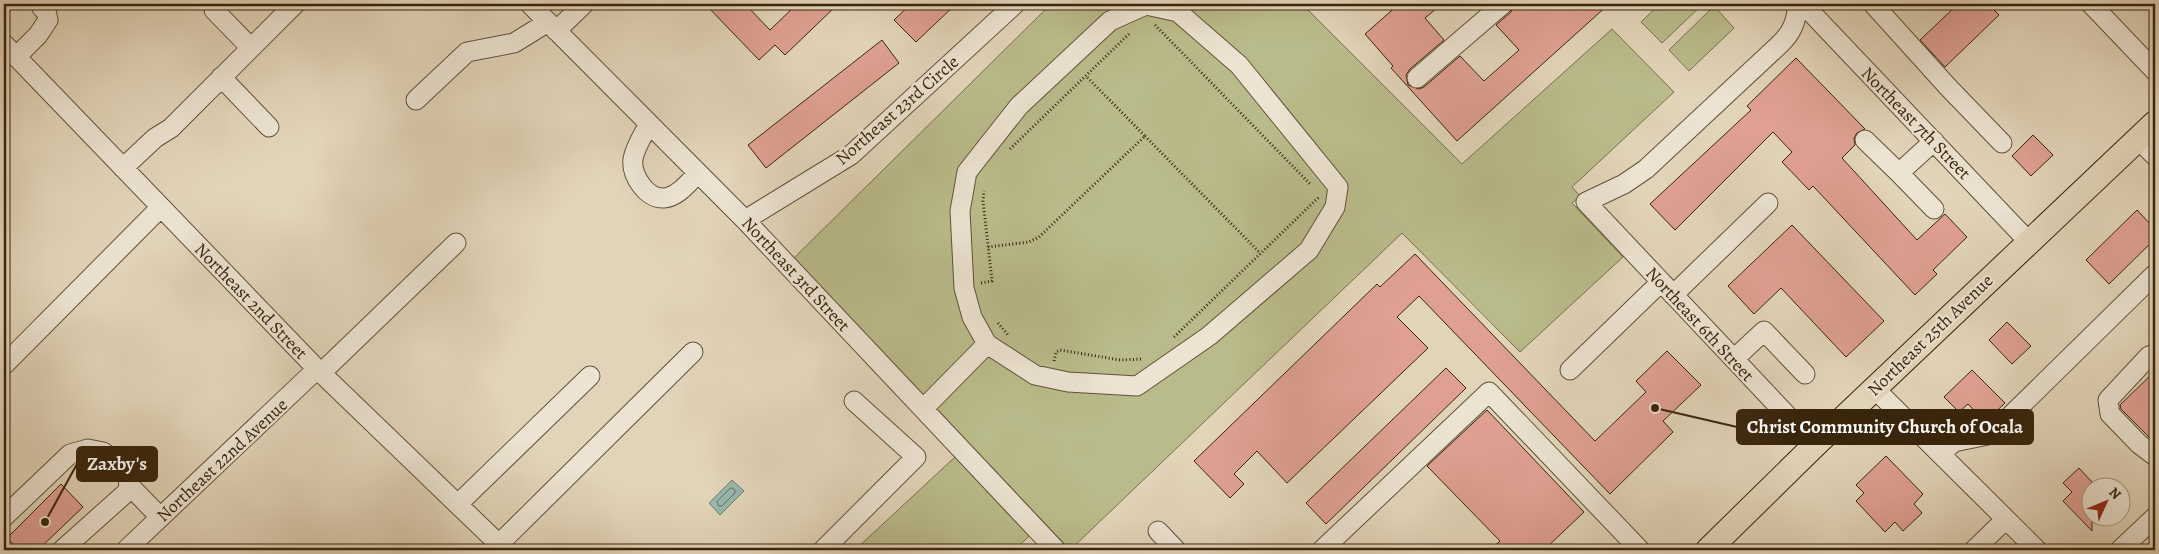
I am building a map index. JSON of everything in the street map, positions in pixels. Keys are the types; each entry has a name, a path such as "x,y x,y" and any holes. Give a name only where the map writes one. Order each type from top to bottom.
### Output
{"main road":[{"name":"Northeast 25th Avenue","path":"1708,550 1874,388 2155,123"}],"street":[{"path":"123,168 155,138 171,128 292,4"},
{"name":"Northeast 3rd Street","path":"530,4 745,220 1056,550"},
{"path":"416,100 467,52 514,43 552,27 584,4"},
{"name":"Northeast 23rd Circle","path":"745,220 850,155 1015,4"},
{"path":"1417,78 1502,4"},
{"name":"Northeast 6th Street","path":"1798,4 1796,24 1792,32 1778,46 1646,169 1624,184 1586,202 1815,445"},
{"name":"Northeast 7th Street","path":"1803,4 2029,242"},
{"path":"1873,4 2002,143"},
{"path":"1146,5 1178,12 1239,66 1338,187 1335,207 1309,250 1209,336 1137,386 1068,382 1035,375 987,344 972,317 964,288 960,211 967,172 1019,106 1110,20 1146,5"},
{"path":"2098,6 2155,72"},
{"path":"10,51 38,35 48,20 46,11 42,8"},
{"path":"214,10 251,48"},
{"name":"Northeast 2nd Street","path":"10,51 319,371 502,547"},
{"path":"221,78 269,127"},
{"path":"649,124 633,158 633,168 641,185 652,195 664,198 679,192 698,173"},
{"path":"2138,139 2155,156"},
{"path":"1865,140 1934,209"},
{"path":"1898,173 1934,141"},
{"path":"1570,370 1768,203"},
{"path":"4,365 161,207"},
{"name":"Northeast 22nd Avenue","path":"126,550 456,243"},
{"path":"1940,454 1954,442 1988,435 1996,429 2155,274"},
{"path":"1734,359 1764,331 1806,374"},
{"path":"923,409 987,344"},
{"path":"502,547 693,352"},
{"path":"2155,354 2149,356 2108,400 2110,414 2139,444 2155,456"},
{"path":"458,504 590,376"},
{"path":"1874,388 2037,550"},
{"path":"1322,550 1489,392 1640,550"},
{"path":"823,550 916,457 854,401"},
{"path":"4,517 70,454 88,449 103,452 112,458 130,479 128,490 62,550"},
{"path":"128,485 160,517"},
{"path":"2120,550 2155,517"},
{"path":"1974,550 2006,519"},
{"path":"1158,531 1176,550"}],"path":[{"path":"1138,8 1314,188"},
{"path":"1008,150 1133,30"},
{"path":"1086,76 1260,253"},
{"path":"988,247 1028,242 1039,237 1145,136"},
{"path":"976,287 992,281 983,201 984,186"},
{"path":"1171,340 1321,195"},
{"path":"994,319 1010,337"},
{"path":"1052,366 1056,352 1060,350 1132,361 1150,356"}],"green space":[{"path":"1051,4 1302,4 1462,164 1612,29 1674,92 1572,187 1580,196 1572,203 1623,257 1520,352 1402,233 1070,550 794,258"},
{"path":"1660,4 1703,4 1662,43 1641,22"},
{"path":"1714,6 1734,28 1689,71 1669,50"},
{"path":"955,457 1029,536 1015,550 855,550"}],"water":[{"path":"732,480 744,491 720,515 709,503"}],"building":[{"path":"705,4 745,4 770,30 797,4 838,4 785,55 775,45 759,60"},
{"path":"911,4 956,4 916,42 894,20"},
{"path":"1399,4 1442,4 1425,18 1444,40 1410,69 1406,75 1408,85 1419,89 1424,87 1460,56 1484,81 1519,50 1496,25 1511,12 1514,4 1609,4 1457,141 1391,68 1393,66 1365,34"},
{"path":"1958,4 1988,4 1999,15 1945,67 1920,40"},
{"path":"882,40 899,63 766,168 748,145"},
{"path":"1796,58 1865,129 1857,133 1854,138 1855,145 1842,158 1917,240 1945,214 1967,237 1933,270 1937,274 1915,295 1813,186 1809,190 1782,162 1792,152 1773,132 1675,230 1650,204 1751,110 1747,106"},
{"path":"2033,135 2053,155 2031,176 2012,156"},
{"path":"2137,210 2155,229 2155,239 2109,284 2086,260"},
{"path":"1792,225 1884,321 1846,357 1781,288 1754,314 1728,286"},
{"path":"1415,254 1595,441 1646,392 1636,381 1667,351 1701,385 1663,421 1673,432 1610,494 1419,296 1397,317 1428,348 1287,483 1257,451 1234,474 1244,484 1230,498 1194,461 1377,284 1380,287"},
{"path":"2007,322 2031,346 2012,364 1989,340"},
{"path":"1446,368 1466,388 1326,524 1306,503"},
{"path":"1972,370 2005,403 1985,422 1968,404 1959,412 1944,397"},
{"path":"2155,371 2155,431 2149,437 2121,409 2120,405"},
{"path":"1487,410 1584,512 1544,550 1490,550 1500,541 1427,466"},
{"path":"1886,456 1923,494 1914,504 1922,513 1903,531 1895,522 1885,532 1856,501 1864,493 1856,485"},
{"path":"2079,468 2086,476 2082,476 2082,521 2063,501 2072,492 2063,483"},
{"path":"61,484 83,507 38,550 19,550 7,538"}],"place":[{"name":"Christ Community Church of Ocala","path":"1655,408"},
{"name":"Zaxby's","path":"45,522"}]}
